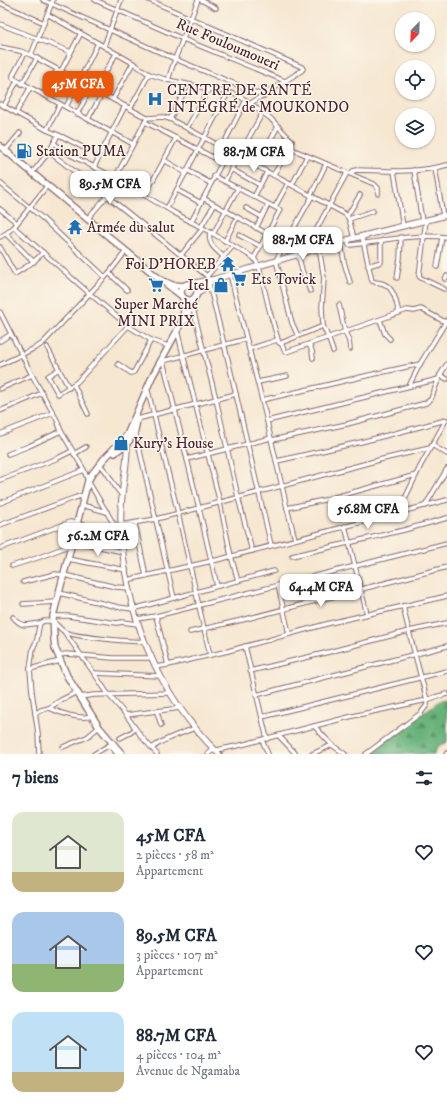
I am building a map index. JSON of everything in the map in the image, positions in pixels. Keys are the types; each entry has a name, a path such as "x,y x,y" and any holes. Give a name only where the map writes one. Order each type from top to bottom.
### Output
{"main road":[{"path":"2,149 88,218 162,281 189,300 196,296"},
{"path":"122,754 111,744 99,727 79,695 59,658 55,648 53,619 56,602 73,543 88,481 104,459 135,430 148,391 196,296 196,289 193,286 172,285 162,281"},
{"path":"100,464 127,444 128,436 152,377 183,319 183,296 181,291 187,285"}],"street":[{"path":"43,0 52,2 175,59 264,96"},
{"name":"Rue Fouloumoueri","path":"95,0 183,39 285,81"},
{"path":"104,46 121,0"},
{"path":"149,0 300,65 302,69 301,71 251,103"},
{"path":"168,80 198,0"},
{"path":"201,0 216,8"},
{"path":"31,55 52,2"},
{"path":"0,3 44,23"},
{"path":"47,14 104,46 149,74 188,85 238,95 251,103 270,118 292,141 292,147 273,175"},
{"path":"0,24 70,52"},
{"path":"43,95 81,33"},
{"path":"66,107 98,43"},
{"path":"0,47 31,55 147,118 163,117 170,119 228,150 330,206 348,218 354,238"},
{"path":"25,53 13,75 13,78 133,144"},
{"path":"95,90 116,54"},
{"path":"22,84 36,58"},
{"path":"113,99 132,63"},
{"path":"130,109 149,74"},
{"path":"17,81 2,105 47,130 86,149"},
{"path":"170,119 188,85"},
{"path":"16,113 30,88"},
{"path":"77,114 91,88"},
{"path":"187,128 209,89"},
{"path":"167,208 228,93"},
{"path":"88,119 102,94"},
{"path":"222,147 246,100"},
{"path":"47,130 60,104"},
{"path":"94,167 125,106"},
{"path":"225,182 263,112"},
{"path":"115,178 147,118"},
{"path":"145,122 222,162"},
{"path":"257,166 278,126"},
{"path":"2,149 20,132"},
{"path":"32,173 48,152 58,135"},
{"path":"145,195 176,138"},
{"path":"54,143 64,152 115,178 254,258 259,266 277,340 278,343 281,343 285,352 407,310 414,311 421,309 446,322 420,364 409,386"},
{"path":"292,147 294,150 307,156 377,186 378,194"},
{"path":"190,222 228,150"},
{"path":"48,152 108,196 181,255 208,280 248,443 271,545"},
{"path":"275,207 307,156"},
{"path":"164,160 210,183"},
{"path":"298,336 292,323 276,260 311,198 310,195 326,164"},
{"path":"306,252 321,219 349,174 353,171 414,170 447,165"},
{"path":"347,240 351,246 381,241 403,226 445,215 435,168"},
{"path":"231,169 260,185"},
{"path":"414,170 424,221 424,236 419,276 420,278 444,289"},
{"path":"394,171 403,226"},
{"path":"254,196 268,172"},
{"path":"214,176 280,210 266,233 254,258"},
{"path":"88,218 120,181"},
{"path":"0,183 30,208 104,277"},
{"path":"0,236 6,234 16,225 47,186"},
{"path":"224,257 211,244 209,238 238,188"},
{"path":"177,190 201,203"},
{"path":"348,218 360,195"},
{"path":"203,198 266,233"},
{"path":"256,228 268,204"},
{"path":"181,255 202,228 214,205"},
{"path":"246,208 262,217"},
{"path":"0,209 43,252 128,326 151,340 168,346"},
{"path":"348,218 373,211"},
{"path":"225,241 237,218"},
{"path":"6,234 34,262"},
{"path":"187,285 215,279 362,236 390,234 401,237 447,237"},
{"path":"238,235 260,246"},
{"path":"362,236 372,281 374,283 382,283 392,291 399,313"},
{"path":"437,267 442,236"},
{"path":"397,278 401,237"},
{"path":"368,266 381,262 381,241"},
{"path":"341,242 344,262 350,282"},
{"path":"196,296 233,246"},
{"path":"0,247 14,274 39,259 43,252"},
{"path":"319,248 324,278 322,306 323,326 334,351"},
{"path":"0,365 43,343 109,273 126,251"},
{"path":"298,254 302,270 310,290"},
{"path":"109,273 127,290"},
{"path":"230,274 272,439 295,539"},
{"path":"192,305 252,551"},
{"path":"339,305 350,349"},
{"path":"1,315 61,431 84,470 88,481 107,512 120,529"},
{"path":"380,320 385,334 390,339"},
{"path":"59,369 49,375 49,379 57,394 74,385 128,326"},
{"path":"281,343 323,326"},
{"path":"0,341 11,334"},
{"path":"178,334 238,581"},
{"path":"217,586 163,361 246,339"},
{"path":"118,364 131,373 134,372 151,340"},
{"path":"248,349 277,340"},
{"path":"309,344 313,358"},
{"path":"47,347 69,388"},
{"path":"262,400 420,364"},
{"path":"187,459 248,443 347,424 420,405 431,399 447,364"},
{"path":"0,389 32,375"},
{"path":"258,382 287,376"},
{"path":"267,421 440,377 447,379"},
{"path":"74,385 88,414"},
{"path":"148,391 178,513 210,655"},
{"path":"0,411 42,393"},
{"path":"138,419 236,394"},
{"path":"0,434 53,413"},
{"path":"277,461 361,442 446,419"},
{"path":"398,513 416,475 446,419"},
{"path":"135,430 174,598"},
{"path":"8,454 61,431"},
{"path":"128,436 120,529 128,588 133,609 144,641 160,676 180,708 195,728 217,752"},
{"path":"126,458 127,444"},
{"path":"0,480 86,447"},
{"path":"1,548 70,522 106,530 120,529 135,523 220,503 431,447 447,454"},
{"path":"100,464 122,496"},
{"path":"425,506 447,469"},
{"path":"0,503 84,470"},
{"path":"287,508 324,500 416,475"},
{"path":"0,525 74,498 84,496"},
{"path":"127,580 252,551 447,500"},
{"path":"82,505 107,512"},
{"path":"292,556 404,530 447,518"},
{"path":"135,523 146,576"},
{"path":"345,526 368,614"},
{"path":"12,566 37,558 73,543 123,552"},
{"path":"13,618 22,625 40,623 68,616 117,623 138,622 156,616 278,585 447,544"},
{"path":"68,559 126,570"},
{"path":"190,632 447,567"},
{"path":"59,594 133,609 274,571"},
{"path":"23,582 55,574 116,588 128,588"},
{"path":"278,585 289,634"},
{"path":"156,667 210,655 368,614 447,596"},
{"path":"23,604 56,602"},
{"path":"366,754 421,713 426,706 427,700 404,606"},
{"path":"156,616 168,665"},
{"path":"53,619 65,633 108,694 135,729 157,754"},
{"path":"250,671 325,654 447,622"},
{"path":"39,754 38,733 30,669 33,648 37,640 40,623"},
{"path":"65,633 126,641 144,641"},
{"path":"244,646 267,738"},
{"path":"256,695 447,646"},
{"path":"30,669 59,658 65,654 113,658 152,658"},
{"path":"262,717 447,671"},
{"path":"94,673 160,676"},
{"path":"35,714 41,710 49,708 61,700 79,695 170,693"},
{"path":"208,754 212,751 217,752 314,726 447,694"},
{"path":"49,708 74,716 87,718 92,716"},
{"path":"126,716 180,708"},
{"path":"158,712 161,725"},
{"path":"314,726 332,745 344,754"},
{"path":"63,747 87,736 99,727"},
{"path":"152,748 159,742 195,728"},
{"path":"120,738 135,729"},
{"path":"279,736 296,754"},
{"path":"262,740 268,754"},
{"path":"94,754 111,744 117,754"},
{"path":"312,754 332,745"}],"green space":[{"path":"447,700 447,742 438,746 434,754 372,754 385,742 439,701"}],"place":[{"name":"CENTRE DE SANTÉ INTÉGRÉ de MOUKONDO","path":"155,99"},
{"name":"Station PUMA","path":"24,151"},
{"name":"Armée du salut","path":"75,227"},
{"name":"Foi D'HOREB","path":"228,264"},
{"name":"Ets Tovick","path":"239,279"},
{"name":"Super Marché MINI PRIX","path":"156,285"},
{"name":"Itel","path":"221,285"},
{"name":"Kury's House","path":"121,443"}]}
